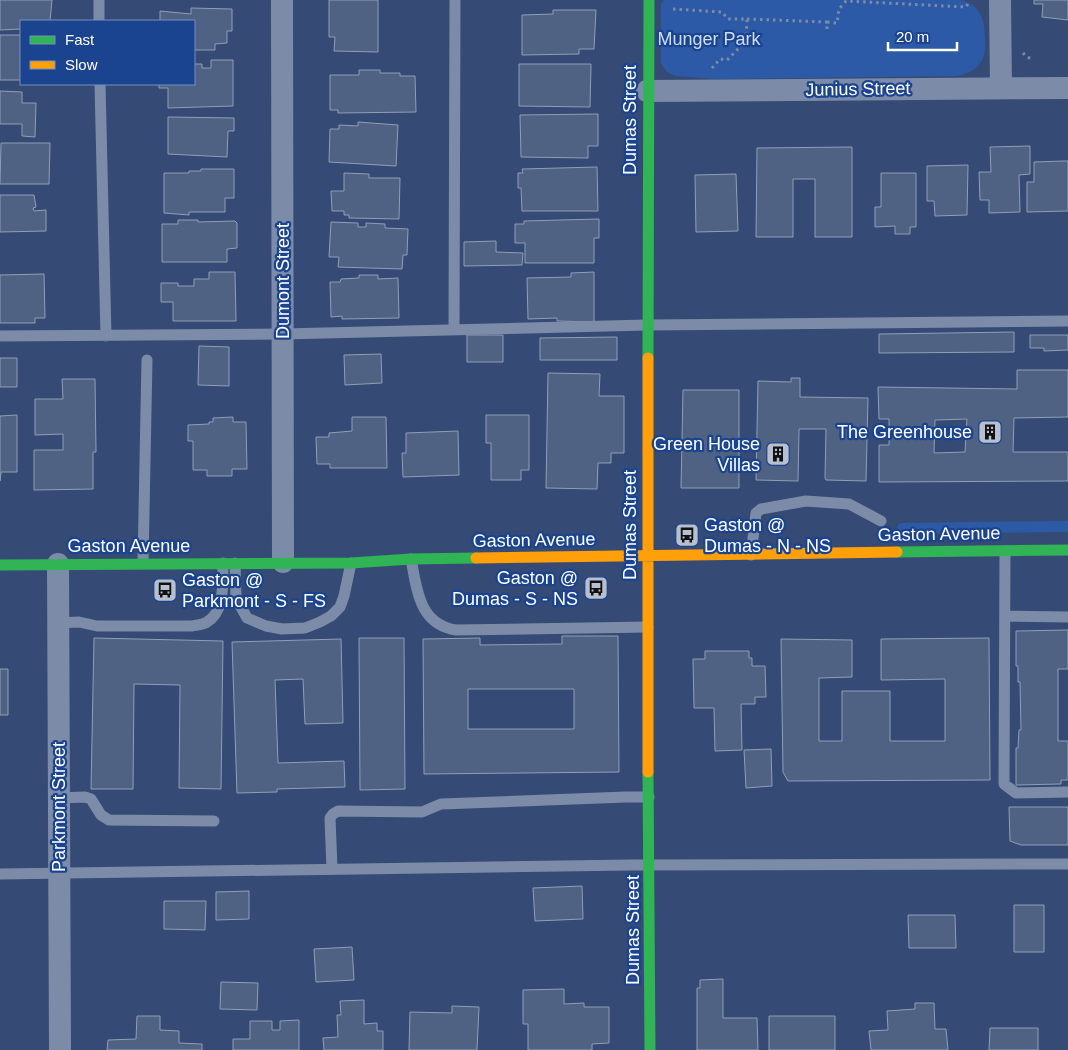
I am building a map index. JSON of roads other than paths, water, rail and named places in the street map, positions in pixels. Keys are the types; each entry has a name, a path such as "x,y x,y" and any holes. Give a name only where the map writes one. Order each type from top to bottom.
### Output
{"main road":[{"name":"Dumas Street","path":"648,0 647,556 650,1050"},
{"name":"Gaston Avenue","path":"0,565 351,563 412,560 1068,550"}],"street":[{"name":"Dumont Street","path":"282,0 283,562"},
{"path":"1000,0 1002,87"},
{"name":"Junius Street","path":"647,91 1068,88"},
{"name":"Parkmont Street","path":"58,564 60,1050"}],"lane":[{"path":"99,0 99,20"},
{"path":"454,330 455,0"},
{"path":"100,85 106,336"},
{"path":"0,336 283,334 647,325 1068,322"},
{"path":"143,563 146,360"},
{"path":"751,555 756,513 761,509 806,501 849,504 881,521"},
{"path":"1005,551 1004,784 1016,793 1068,792"},
{"path":"412,560 420,603 434,621 447,628 456,630 648,627"},
{"path":"235,563 236,598 247,618 266,626 282,629 305,628 332,616 340,607 344,596 351,563"},
{"path":"58,624 79,622 97,626 192,626 207,622 214,616 220,605 223,564"},
{"path":"1005,616 1068,617"},
{"path":"58,798 85,797 91,799 101,815 109,820 214,821"},
{"path":"332,870 330,818 338,811 422,812 441,804 649,797"},
{"path":"0,874 650,865 1068,864"}],"place":[{"name":"The Greenhouse","path":"990,432"},
{"name":"Green House Villas","path":"778,454"},
{"name":"Gaston @ Dumas - N - NS","path":"687,535"},
{"name":"Gaston @ Dumas - S - NS","path":"596,588"},
{"name":"Gaston @ Parkmont - S - FS","path":"165,590"}],"park label":[{"name":"Munger Park","path":"709,39"}]}
